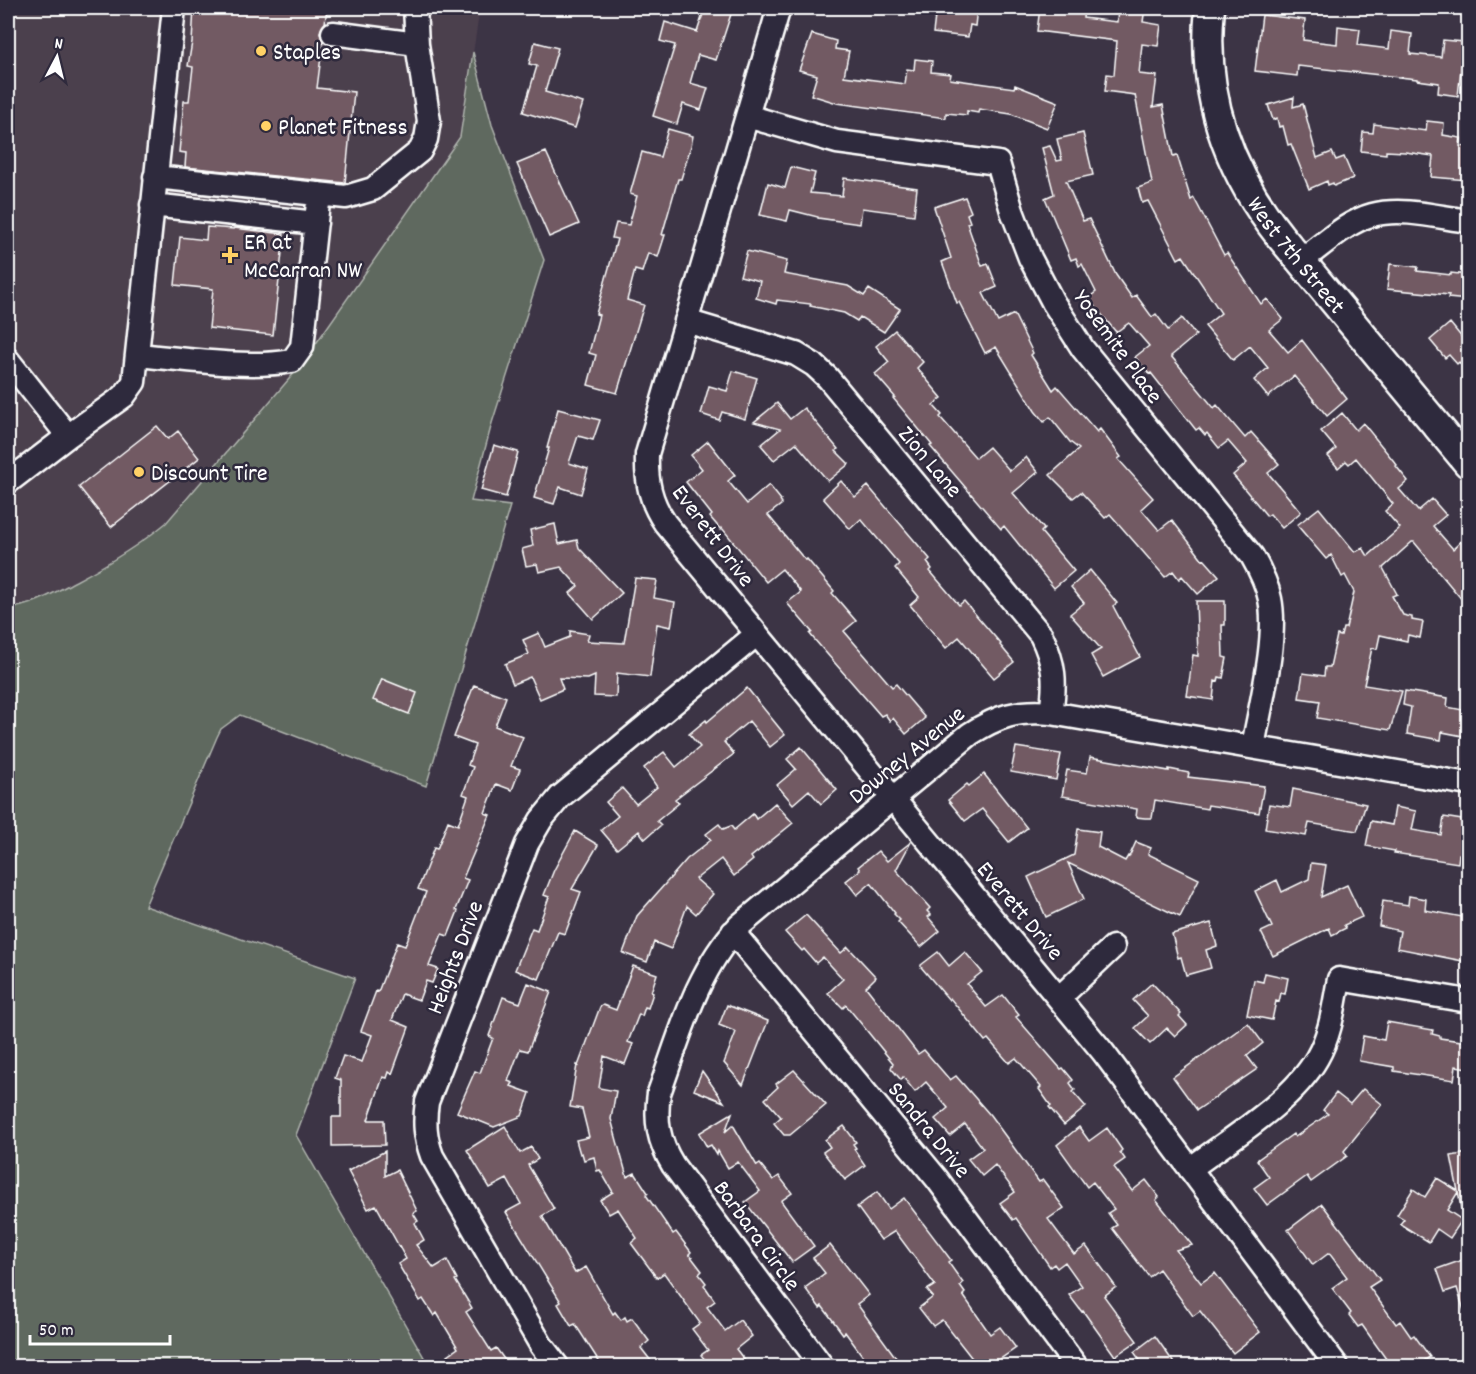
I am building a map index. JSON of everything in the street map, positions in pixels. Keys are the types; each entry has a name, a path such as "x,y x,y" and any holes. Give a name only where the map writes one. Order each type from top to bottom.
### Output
{"main road":[{"name":"West 7th Street","path":"1210,8 1208,47 1210,77 1223,135 1244,185 1262,213 1468,463"}],"street":[{"path":"8,482 124,396 134,382 174,8"},
{"path":"155,177 346,197 373,189 420,151 426,139 429,122 417,44 415,8"},
{"name":"Everett Drive","path":"779,8 646,454 646,475 650,495 665,523 1103,1052 1337,1366"},
{"path":"333,33 417,44"},
{"name":"Yosemite Place","path":"747,116 837,142 998,163 1012,211 1030,258 1071,331 1104,377 1252,556 1264,578 1270,600 1273,626 1253,747"},
{"path":"137,355 237,363 278,364 292,361 302,348 319,194"},
{"path":"152,205 316,223"},
{"path":"1302,260 1353,224 1371,216 1391,212 1468,221"},
{"name":"Zion Lane","path":"686,321 796,354 814,365 828,378 1041,635 1050,653 1054,673 1055,692 1051,713"},
{"path":"8,360 68,436"},
{"name":"Heights Drive","path":"557,1366 542,1345 432,1156 426,1140 424,1122 427,1102 526,844 541,820 560,797 757,634"},
{"name":"Downey Avenue","path":"658,1132 656,1113 659,1093 702,980 715,956 733,932 970,734 988,722 1008,714 1031,711 1051,713 1468,784"},
{"name":"Sandra Drive","path":"733,932 937,1179 1076,1366"},
{"name":"Everett Drive","path":"1059,998 1113,947"},
{"path":"1190,1169 1286,1098 1304,1078 1318,1057 1329,1031 1339,979 1468,1001"},
{"name":"Barbara Circle","path":"658,1132 665,1152 673,1165 822,1366"}],"shaded area":[{"path":"8,8 480,8 460,137 301,365 166,523 143,543 43,599 17,608 8,608"},
{"path":"473,52 492,125 544,260 492,423 471,501 510,506 426,786 240,715 221,729 217,737 145,906 355,978 296,1135 429,1366 8,1366 8,608 35,602 60,590 100,568 166,523 301,365 460,137"}],"building":[{"name":"Planet Fitness","path":"194,8 327,8 325,23 320,32 323,41 317,88 354,92 345,183 185,167 186,153 179,152 184,101 189,101 193,67 188,66"},
{"path":"705,8 733,8 716,60 698,55 690,83 708,88 701,110 683,104 677,124 653,116 675,45 660,41 665,22 697,32"},
{"path":"936,8 977,8 975,26 970,25 968,37 933,33"},
{"path":"1040,8 1084,8 1083,18 1117,22 1118,8 1145,8 1143,22 1161,25 1158,46 1142,44 1139,74 1157,76 1153,107 1163,105 1173,156 1177,155 1191,200 1194,198 1224,255 1227,253 1261,304 1267,299 1283,319 1269,330 1288,352 1302,340 1347,399 1327,416 1294,376 1268,397 1254,380 1268,368 1250,346 1233,360 1205,326 1221,313 1183,256 1178,259 1148,201 1142,203 1138,188 1152,183 1135,95 1105,91 1107,74 1114,75 1117,41 1037,31"},
{"path":"1262,15 1305,20 1303,40 1337,44 1338,26 1360,29 1358,45 1389,49 1391,31 1412,34 1410,54 1441,57 1443,40 1464,42 1458,96 1438,93 1439,83 1417,79 1298,66 1297,76 1255,71"},
{"path":"812,34 836,41 835,49 849,51 844,76 905,84 907,69 914,70 915,59 932,61 931,72 951,74 950,79 1014,88 1015,85 1058,102 1047,128 1011,114 979,109 978,113 967,111 967,115 946,113 946,118 837,103 811,95 817,75 799,70"},
{"path":"535,42 558,48 545,92 583,103 575,128 523,112 537,66 529,64"},
{"path":"1294,97 1293,107 1303,104 1317,158 1332,152 1336,160 1344,157 1353,178 1334,186 1333,183 1328,185 1327,181 1309,189 1291,144 1288,145 1283,126 1279,127 1277,118 1273,120 1268,105"},
{"path":"1427,121 1444,123 1443,135 1461,138 1460,146 1468,147 1468,180 1431,177 1433,156 1405,152 1386,151 1386,154 1361,151 1363,132 1373,133 1374,124 1426,131"},
{"path":"668,129 693,136 681,179 678,179 658,257 648,253 642,272 635,270 627,300 644,305 617,393 588,385 596,355 589,353 599,315 596,314 617,239 612,238 616,223 629,225 637,196 630,194 642,152 660,157"},
{"path":"1083,133 1093,175 1066,181 1083,221 1089,219 1116,275 1132,298 1136,295 1152,317 1156,314 1168,330 1182,318 1196,335 1171,356 1214,408 1217,405 1245,438 1251,432 1279,464 1268,473 1301,512 1282,528 1270,514 1267,516 1233,475 1247,463 1228,441 1219,448 1207,433 1205,435 1199,428 1196,430 1151,373 1149,374 1135,357 1149,346 1129,323 1116,332 1088,298 1096,292 1082,264 1079,266 1076,258 1071,260 1045,198 1054,194 1042,148 1050,146 1057,161 1062,160 1057,139"},
{"path":"546,152 579,224 549,237 517,164"},
{"path":"791,167 815,173 810,193 842,196 844,178 917,188 914,215 862,208 860,224 818,218 790,210 787,221 760,215 768,183 785,188"},
{"path":"965,197 971,212 967,214 970,222 967,223 982,266 988,264 997,287 983,293 998,322 1014,314 1033,353 1031,355 1053,390 1057,386 1097,432 1100,429 1121,457 1118,459 1153,498 1141,509 1159,530 1172,520 1203,560 1219,576 1198,594 1182,576 1179,579 1173,571 1165,577 1110,514 1105,518 1081,492 1073,498 1050,475 1079,449 1070,442 1050,417 1044,422 1035,411 996,347 985,353 959,302 957,303 942,262 951,258 934,207"},
{"name":"ER at McCarran NW","path":"207,227 284,234 273,335 209,328 213,289 175,285 180,237 206,240"},
{"path":"747,251 787,261 784,274 848,286 864,296 869,289 900,309 884,332 860,317 857,321 844,313 810,306 811,304 777,300 776,304 756,298 760,281 740,276"},
{"path":"1390,264 1418,267 1417,271 1468,275 1468,300 1448,298 1449,295 1387,289"},
{"path":"1450,323 1468,345 1468,373 1449,355 1445,358 1430,340"},
{"path":"895,330 923,362 917,368 942,398 933,405 942,415 940,417 976,458 989,447 1010,471 1026,457 1038,472 1013,493 1044,529 1041,532 1074,571 1054,588 1004,526 1001,529 930,446 932,445 875,374 889,362 876,346"},
{"path":"733,371 757,378 745,419 722,412 719,420 701,414 709,386 727,391"},
{"path":"777,403 790,419 804,408 838,449 836,451 849,464 828,481 796,443 774,460 761,445 780,429 754,422"},
{"path":"558,409 600,420 593,440 578,436 569,463 588,469 581,494 560,487 554,504 534,498"},
{"path":"1342,413 1356,430 1363,423 1397,465 1408,481 1399,489 1418,511 1432,499 1446,515 1433,526 1453,549 1468,535 1468,607 1414,542 1383,568 1397,594 1392,596 1403,615 1423,622 1420,638 1408,635 1407,641 1380,635 1377,649 1372,648 1364,685 1402,691 1390,730 1317,718 1320,701 1299,698 1303,673 1324,676 1325,667 1330,667 1337,635 1341,636 1343,628 1346,628 1354,592 1345,575 1342,577 1331,555 1326,559 1297,525 1319,508 1355,552 1363,548 1368,556 1400,528 1385,511 1393,504 1356,458 1349,464 1346,461 1338,468 1328,456 1336,449 1321,431"},
{"name":"Discount Tire","path":"157,426 168,439 178,431 199,458 111,527 79,487"},
{"path":"708,441 735,475 728,481 747,504 769,485 781,500 782,504 768,515 834,591 832,593 856,621 844,631 892,687 896,684 925,718 906,734 893,718 890,721 885,714 881,716 810,634 812,632 787,603 801,592 782,569 766,582 722,528 721,530 710,517 712,515 686,482 702,469 691,455"},
{"path":"494,445 518,452 506,497 481,490"},
{"path":"841,481 855,497 868,486 930,559 927,562 932,569 930,571 959,605 964,601 1014,662 994,678 959,637 946,648 910,605 919,597 895,568 899,564 861,519 850,529 823,498"},
{"path":"555,524 559,544 577,540 579,548 622,593 593,619 570,593 578,586 561,567 539,572 537,564 526,566 522,549 533,546 530,530"},
{"path":"1090,570 1117,603 1113,606 1140,657 1103,677 1091,655 1101,649 1070,614 1084,603 1071,587"},
{"path":"635,578 657,580 654,598 675,602 671,627 657,624 650,677 617,673 616,697 594,696 595,676 588,679 559,678 563,689 540,699 530,677 513,684 505,664 529,654 523,640 539,633 545,647 570,637 570,631 589,634 587,641 624,643"},
{"path":"1196,601 1225,601 1225,625 1222,625 1223,657 1227,658 1223,678 1219,677 1218,682 1215,681 1213,700 1187,696 1193,655 1198,656"},
{"path":"382,679 417,693 409,714 373,700"},
{"path":"474,685 506,697 495,726 523,737 511,766 520,769 512,790 496,784 485,813 490,815 463,878 468,880 456,910 458,911 448,936 442,934 429,966 438,969 432,983 426,981 419,1000 402,994 392,1020 409,1027 392,1074 389,1072 387,1078 383,1077 368,1120 384,1120 385,1145 332,1146 332,1117 341,1117 341,1080 335,1078 343,1056 362,1062 372,1035 361,1031 376,991 378,992 397,943 405,946 426,892 418,889 434,848 437,849 448,821 458,825 468,796 463,794 473,767 468,765 475,745 454,737"},
{"path":"747,688 785,735 770,747 749,721 724,742 734,754 675,799 679,803 657,821 661,825 645,839 639,831 617,849 601,830 618,816 606,802 622,788 636,804 657,787 644,768 664,752 676,767 700,747 689,734"},
{"path":"1405,691 1448,698 1447,707 1468,711 1468,737 1442,732 1441,740 1407,734 1411,707 1403,705"},
{"path":"801,747 837,790 821,804 809,790 793,804 777,785 796,769 787,759"},
{"path":"1016,747 1061,754 1056,780 1011,772"},
{"path":"1090,757 1189,773 1188,777 1264,786 1259,813 1208,805 1207,809 1155,800 1152,818 1145,818 1136,817 1137,809 1062,796 1067,770 1087,773"},
{"path":"984,774 1027,828 1009,842 982,809 965,821 948,800 967,784 969,786"},
{"path":"1293,789 1366,804 1357,831 1309,823 1306,836 1265,829 1269,804 1290,807"},
{"path":"775,803 793,823 751,857 753,860 734,876 721,859 696,879 713,894 696,914 687,906 671,949 654,942 647,962 623,953 637,916 687,859 711,840 706,834 719,824 723,829 731,826 734,830 753,814 756,819"},
{"path":"1395,807 1416,811 1412,830 1441,835 1444,817 1468,821 1468,855 1459,854 1458,863 1366,846 1371,821 1392,825"},
{"path":"1078,829 1100,832 1098,847 1125,861 1136,842 1151,848 1148,854 1199,879 1180,917 1068,863 1084,899 1046,917 1028,877 1074,855"},
{"path":"575,831 598,845 572,889 581,892 565,934 558,932 539,979 515,970 532,928 537,930 549,897 544,895 554,870"},
{"path":"911,842 896,870 930,908 927,911 931,915 928,917 940,931 921,947 898,922 900,920 871,883 857,895 846,881 860,870 858,867 878,851 887,861"},
{"path":"1311,863 1326,865 1321,897 1347,885 1362,917 1344,925 1346,928 1332,935 1329,928 1273,956 1261,932 1272,927 1255,891 1277,880 1282,892 1309,879"},
{"path":"1409,896 1426,899 1425,910 1468,918 1468,962 1397,948 1400,931 1379,926 1383,901 1408,905"},
{"path":"806,915 841,953 848,947 876,977 866,987 918,1054 924,1050 950,1080 956,1076 990,1115 1039,1182 1043,1180 1064,1208 1048,1219 1074,1254 1086,1246 1116,1287 1104,1296 1137,1341 1115,1356 1069,1295 1082,1286 1065,1262 1057,1268 1054,1264 1050,1267 1016,1218 1013,1220 1000,1203 1015,1192 995,1165 982,1176 968,1159 983,1148 965,1124 950,1136 935,1119 948,1108 926,1082 915,1092 903,1077 901,1080 891,1068 893,1063 846,1005 843,1008 828,993 843,979 823,957 816,963 785,932"},
{"path":"1211,923 1217,946 1206,950 1211,968 1186,975 1181,957 1178,958 1172,934"},
{"path":"938,952 949,966 965,952 982,972 967,984 986,1007 1003,995 1019,1015 1016,1017 1073,1080 1070,1083 1075,1090 1073,1092 1086,1107 1064,1125 1049,1107 1051,1106 1039,1089 1041,1087 1016,1058 1009,1063 988,1039 985,1041 921,967"},
{"path":"633,966 657,974 651,992 653,993 648,1008 645,1007 642,1016 639,1014 628,1042 633,1044 625,1064 604,1056 599,1088 616,1091 611,1119 627,1177 635,1173 648,1193 646,1195 673,1234 676,1232 691,1252 689,1254 702,1271 699,1274 706,1283 704,1285 715,1301 707,1307 725,1331 740,1320 752,1336 736,1349 749,1366 710,1366 701,1355 708,1350 692,1329 700,1323 664,1273 657,1278 631,1243 637,1238 618,1209 609,1214 600,1200 613,1192 600,1170 597,1171 594,1157 584,1160 582,1153 580,1154 576,1140 589,1137 582,1109 570,1107 577,1065 600,1007 603,1005 616,1010"},
{"path":"1265,973 1288,978 1285,994 1281,993 1279,1002 1276,1001 1272,1020 1247,1015 1254,980 1263,982"},
{"path":"528,983 551,992 528,1051 520,1049 508,1081 513,1083 511,1086 530,1093 522,1116 494,1127 457,1112 475,1071 480,1073 493,1038 489,1036 503,997 520,1003"},
{"path":"1152,983 1181,1014 1179,1016 1187,1025 1175,1036 1167,1028 1150,1044 1135,1028 1148,1016 1133,1000"},
{"path":"727,1005 768,1021 743,1085 724,1063 736,1032 719,1025"},
{"path":"1387,1022 1433,1030 1432,1034 1440,1038 1468,1042 1468,1068 1456,1066 1454,1080 1394,1071 1394,1067 1359,1061 1363,1036 1384,1040"},
{"path":"1248,1023 1263,1043 1247,1056 1257,1069 1197,1110 1173,1077"},
{"path":"794,1070 826,1105 790,1135 784,1135 774,1123 781,1117 765,1099 778,1087 776,1084"},
{"path":"702,1071 724,1102 694,1090"},
{"path":"1363,1089 1382,1104 1344,1151 1347,1156 1311,1182 1307,1176 1267,1205 1254,1188 1269,1177 1257,1160 1293,1134 1295,1137 1328,1114 1323,1110 1336,1093 1350,1104"},
{"path":"732,1113 725,1132 733,1125 757,1166 760,1164 773,1180 779,1176 792,1193 781,1201 814,1246 792,1262 745,1202 760,1191 738,1162 728,1168 718,1151 717,1155 711,1145 707,1147 699,1133"},
{"path":"505,1126 520,1153 531,1147 538,1159 528,1165 554,1209 542,1216 575,1273 586,1267 613,1314 615,1312 621,1320 625,1317 627,1321 632,1318 649,1341 641,1348 655,1366 602,1366 575,1324 571,1326 558,1304 561,1302 506,1212 521,1204 507,1179 490,1188 467,1150"},
{"path":"844,1126 856,1142 853,1144 856,1148 854,1149 865,1165 845,1180 823,1152 830,1147 825,1140"},
{"path":"1079,1127 1089,1141 1107,1128 1122,1150 1120,1152 1125,1159 1114,1167 1132,1191 1146,1180 1159,1197 1156,1200 1192,1245 1176,1250 1201,1283 1215,1273 1260,1332 1233,1353 1200,1311 1193,1316 1159,1269 1149,1277 1112,1228 1117,1225 1108,1213 1114,1209 1093,1182 1087,1187 1057,1145"},
{"path":"385,1151 385,1176 397,1170 417,1211 413,1213 418,1221 415,1223 424,1240 416,1245 434,1268 447,1260 457,1279 455,1280 472,1308 466,1312 491,1351 496,1348 509,1366 456,1366 448,1355 458,1348 437,1313 434,1316 423,1299 420,1301 398,1264 406,1259 376,1205 368,1209 348,1171"},
{"path":"1468,1153 1468,1207 1461,1208 1458,1192 1447,1210 1462,1220 1450,1238 1437,1229 1429,1242 1400,1224 1404,1219 1397,1215 1413,1189 1425,1197 1437,1178 1458,1191 1451,1156"},
{"path":"877,1192 889,1209 904,1198 951,1260 948,1262 963,1283 960,1286 965,1293 963,1295 990,1334 1000,1327 1016,1348 990,1366 978,1366 942,1320 933,1326 919,1308 933,1297 927,1290 935,1285 895,1231 881,1240 857,1207"},
{"path":"1322,1204 1380,1280 1369,1287 1396,1324 1400,1321 1430,1357 1416,1366 1391,1366 1362,1325 1358,1327 1349,1315 1351,1313 1332,1288 1347,1277 1329,1253 1313,1265 1288,1230"},
{"path":"830,1245 869,1295 857,1304 902,1366 870,1366 845,1332 843,1334 805,1288 825,1273 813,1258"},
{"path":"1468,1258 1468,1313 1465,1314 1457,1288 1445,1292 1437,1269"},
{"path":"1155,1336 1176,1366 1144,1366 1134,1352"}],"place":[{"name":"Staples","path":"261,51"},
{"name":"Planet Fitness","path":"266,126"},
{"name":"ER at McCarran NW","path":"230,255"},
{"name":"Discount Tire","path":"139,472"}]}
